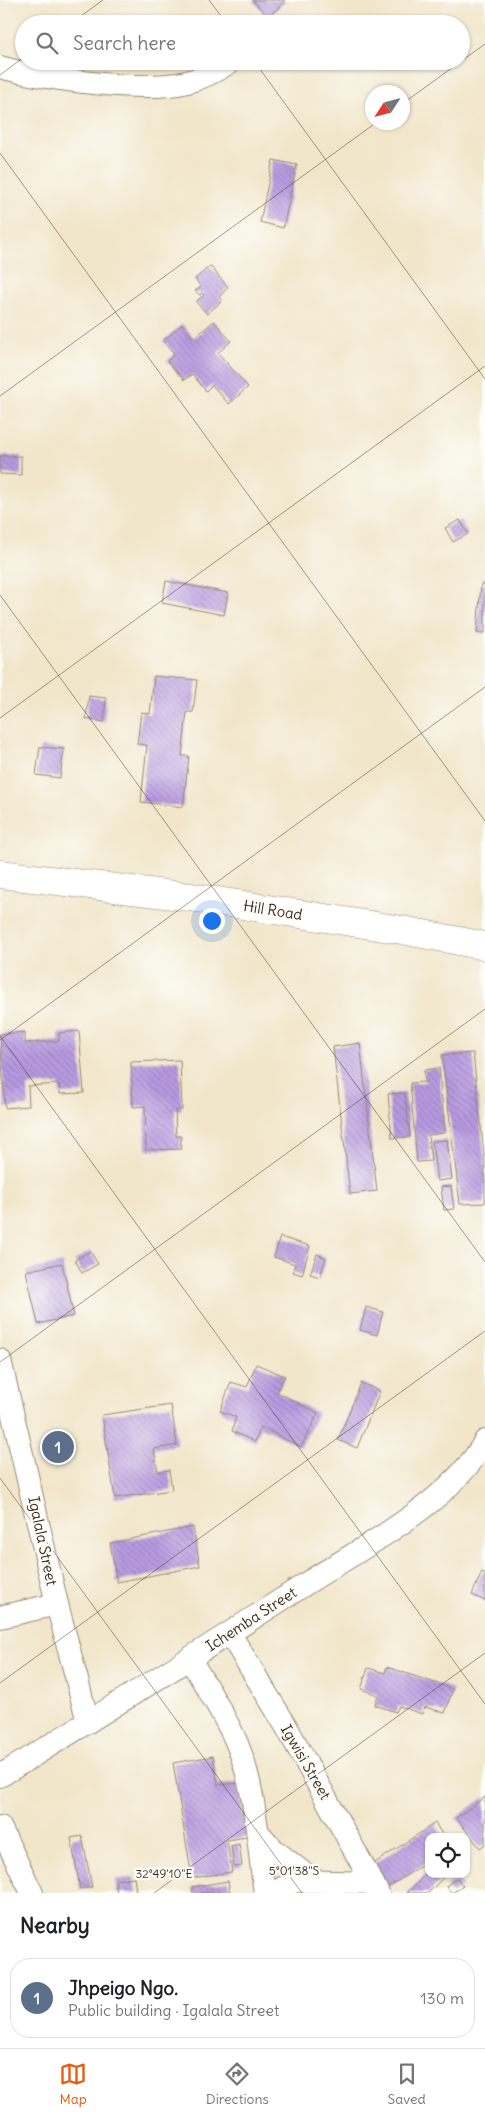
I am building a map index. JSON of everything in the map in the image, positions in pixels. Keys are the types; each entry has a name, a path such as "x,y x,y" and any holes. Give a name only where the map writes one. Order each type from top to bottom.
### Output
{"main road":[{"name":"Hill Road","path":"0,874 198,898 402,930 485,946"}],"street":[{"path":"0,67 26,74 153,86 186,82 219,70"},
{"name":"Igalala Street","path":"0,1360 57,1604 88,1722"},
{"name":"Ichemba Street","path":"0,1776 230,1634 417,1512 452,1484 485,1441"},
{"path":"0,1616 57,1604"},
{"name":"Igwisi Street","path":"230,1634 286,1726 376,1888"},
{"path":"190,1659 238,1746 245,1766 257,1831 265,1893"},
{"path":"0,1827 32,1893"},
{"path":"257,1831 274,1850 312,1880"},
{"path":"274,1893 295,1882 312,1880 376,1888"}],"building":[{"path":"252,0 283,0 285,2 270,15 266,15"},
{"path":"273,160 297,165 283,228 260,222"},
{"path":"210,266 228,287 219,297 222,301 207,314 196,302 204,295 202,293 200,295 195,291 201,287 195,279"},
{"path":"214,321 231,341 218,353 248,387 229,404 212,385 206,391 192,374 184,380 167,361 175,354 163,341 182,324 194,338"},
{"path":"0,456 21,456 21,475 0,474"},
{"path":"460,520 468,534 453,542 445,528"},
{"path":"166,581 228,593 224,615 162,603"},
{"path":"481,584 485,584 485,633 477,633"},
{"path":"154,676 197,680 193,712 187,712 182,756 189,756 183,807 141,802 147,745 137,744 141,712 150,714"},
{"path":"89,696 106,698 104,722 86,719"},
{"path":"40,747 64,749 60,778 36,775"},
{"path":"79,1031 84,1093 60,1094 59,1084 28,1086 29,1106 5,1108 0,1034 25,1032 25,1043 59,1041 59,1033"},
{"path":"360,1043 377,1191 350,1194 333,1047"},
{"path":"473,1053 485,1164 485,1203 460,1204 442,1055"},
{"path":"180,1060 182,1110 175,1110 176,1136 181,1136 181,1149 146,1150 145,1106 133,1107 131,1062"},
{"path":"439,1068 445,1133 428,1135 431,1161 417,1162 410,1083 425,1082 424,1070"},
{"path":"405,1093 410,1137 392,1138 388,1094"},
{"path":"447,1140 452,1179 437,1181 432,1141"},
{"path":"451,1186 454,1209 444,1210 441,1187"},
{"path":"280,1237 310,1246 302,1275 293,1272 295,1264 274,1257"},
{"path":"90,1251 98,1264 82,1273 75,1260"},
{"path":"317,1254 326,1258 320,1277 310,1274"},
{"path":"62,1263 74,1316 38,1324 26,1271"},
{"path":"366,1307 383,1312 377,1335 360,1330"},
{"path":"256,1364 285,1376 277,1392 318,1413 301,1447 261,1427 255,1442 232,1431 236,1417 220,1411 231,1382 247,1387"},
{"path":"361,1383 380,1391 357,1448 338,1440"},
{"path":"171,1405 177,1445 154,1449 158,1472 169,1470 172,1490 115,1498 102,1415"},
{"path":"193,1527 200,1566 117,1582 110,1543"},
{"path":"482,1572 485,1574 485,1601 472,1595"},
{"path":"387,1667 453,1689 445,1713 425,1707 422,1714 399,1706 396,1712 375,1705 378,1695 361,1689 368,1668 385,1673"},
{"path":"213,1756 218,1785 238,1783 247,1837 227,1840 232,1872 192,1878 173,1763"},
{"path":"485,1797 485,1844 480,1848 470,1833 456,1818"},
{"path":"435,1823 441,1833 425,1833 425,1864 388,1887 372,1865"},
{"path":"82,1836 92,1887 80,1889 71,1838"},
{"path":"239,1844 242,1866 234,1867 231,1846"},
{"path":"425,1875 425,1878 443,1878 428,1893 407,1893"},
{"path":"134,1877 136,1893 117,1893 115,1880"},
{"path":"457,1878 463,1886 452,1893 446,1886"},
{"path":"228,1881 230,1893 193,1893 192,1887"}],"place":[{"name":"Jhpeigo Ngo.","path":"58,1447"}]}
